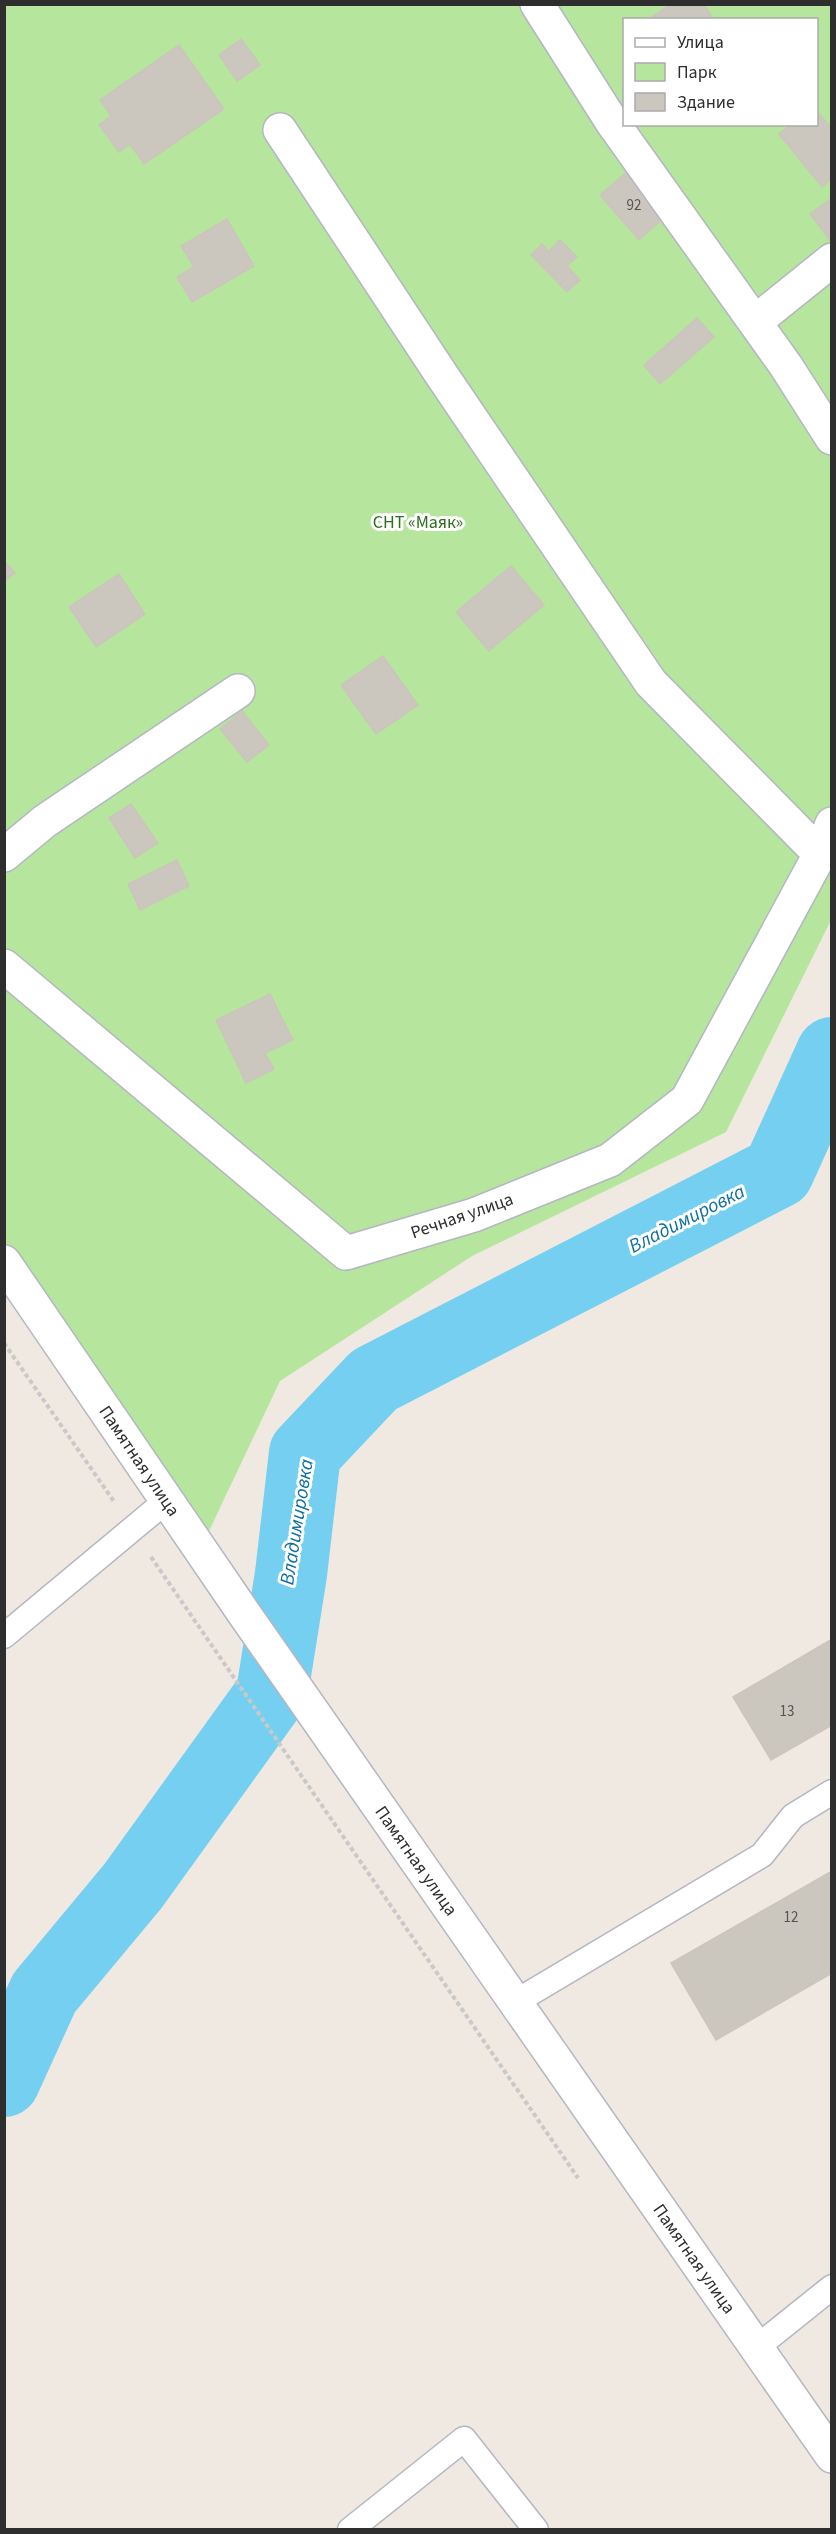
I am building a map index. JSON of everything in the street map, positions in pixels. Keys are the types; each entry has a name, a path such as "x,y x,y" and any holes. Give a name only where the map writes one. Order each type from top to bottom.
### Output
{"street":[{"path":"537,4 612,122 755,322 831,438"},
{"path":"280,130 443,377 651,683 826,839"},
{"path":"755,322 831,260"},
{"path":"4,855 45,821 238,691"},
{"name":"Речная улица","path":"4,966 346,1252 474,1215 610,1160 687,1100 826,839"},
{"name":"Памятная улица","path":"4,1262 166,1501 831,2456"}],"lane":[{"path":"4,1636 166,1501"},
{"path":"514,2003 762,1855 793,1816 831,1792"},
{"path":"756,2348 831,2287"},
{"path":"350,2529 464,2439 536,2529"}],"path":[{"path":"4,1343 118,1508"},
{"path":"150,1556 578,2178"}],"green space":[{"name":"СНТ «Маяк»","path":"4,5 831,5 831,920 726,1132 472,1256 280,1381 200,1550 5,1261"}],"building":[{"path":"671,4 704,4 713,18 653,18"},
{"path":"241,39 260,65 237,81 219,55"},
{"path":"179,45 224,109 144,164 130,144 119,152 99,125 111,116 100,100"},
{"path":"818,112 832,129 832,179 822,187 779,134 789,126 818,126"},
{"path":"630,169 668,214 639,240 600,195"},
{"path":"832,198 832,237 829,239 810,214"},
{"path":"227,219 254,266 192,302 177,277 194,267 181,246"},
{"path":"560,240 577,257 567,266 580,280 567,292 531,255 542,244 549,251"},
{"path":"697,318 714,337 660,384 644,365"},
{"path":"4,561 15,573 4,581"},
{"path":"511,566 544,605 489,651 456,612"},
{"path":"119,574 145,614 96,647 69,607"},
{"path":"383,656 418,705 376,734 341,685"},
{"path":"242,711 269,745 247,762 220,729"},
{"path":"131,804 158,843 135,858 109,818"},
{"path":"177,860 189,886 140,910 128,884"},
{"path":"270,994 293,1040 265,1053 274,1069 246,1083 216,1020"},
{"path":"832,1639 832,1725 771,1760 733,1697"},
{"path":"832,1871 832,1973 716,2040 671,1963"}],"waterway":[{"name":"Владимировка","path":"4,2081 44,1993 133,1886 272,1693 291,1574 305,1453 374,1380 778,1172 832,1053"}]}
